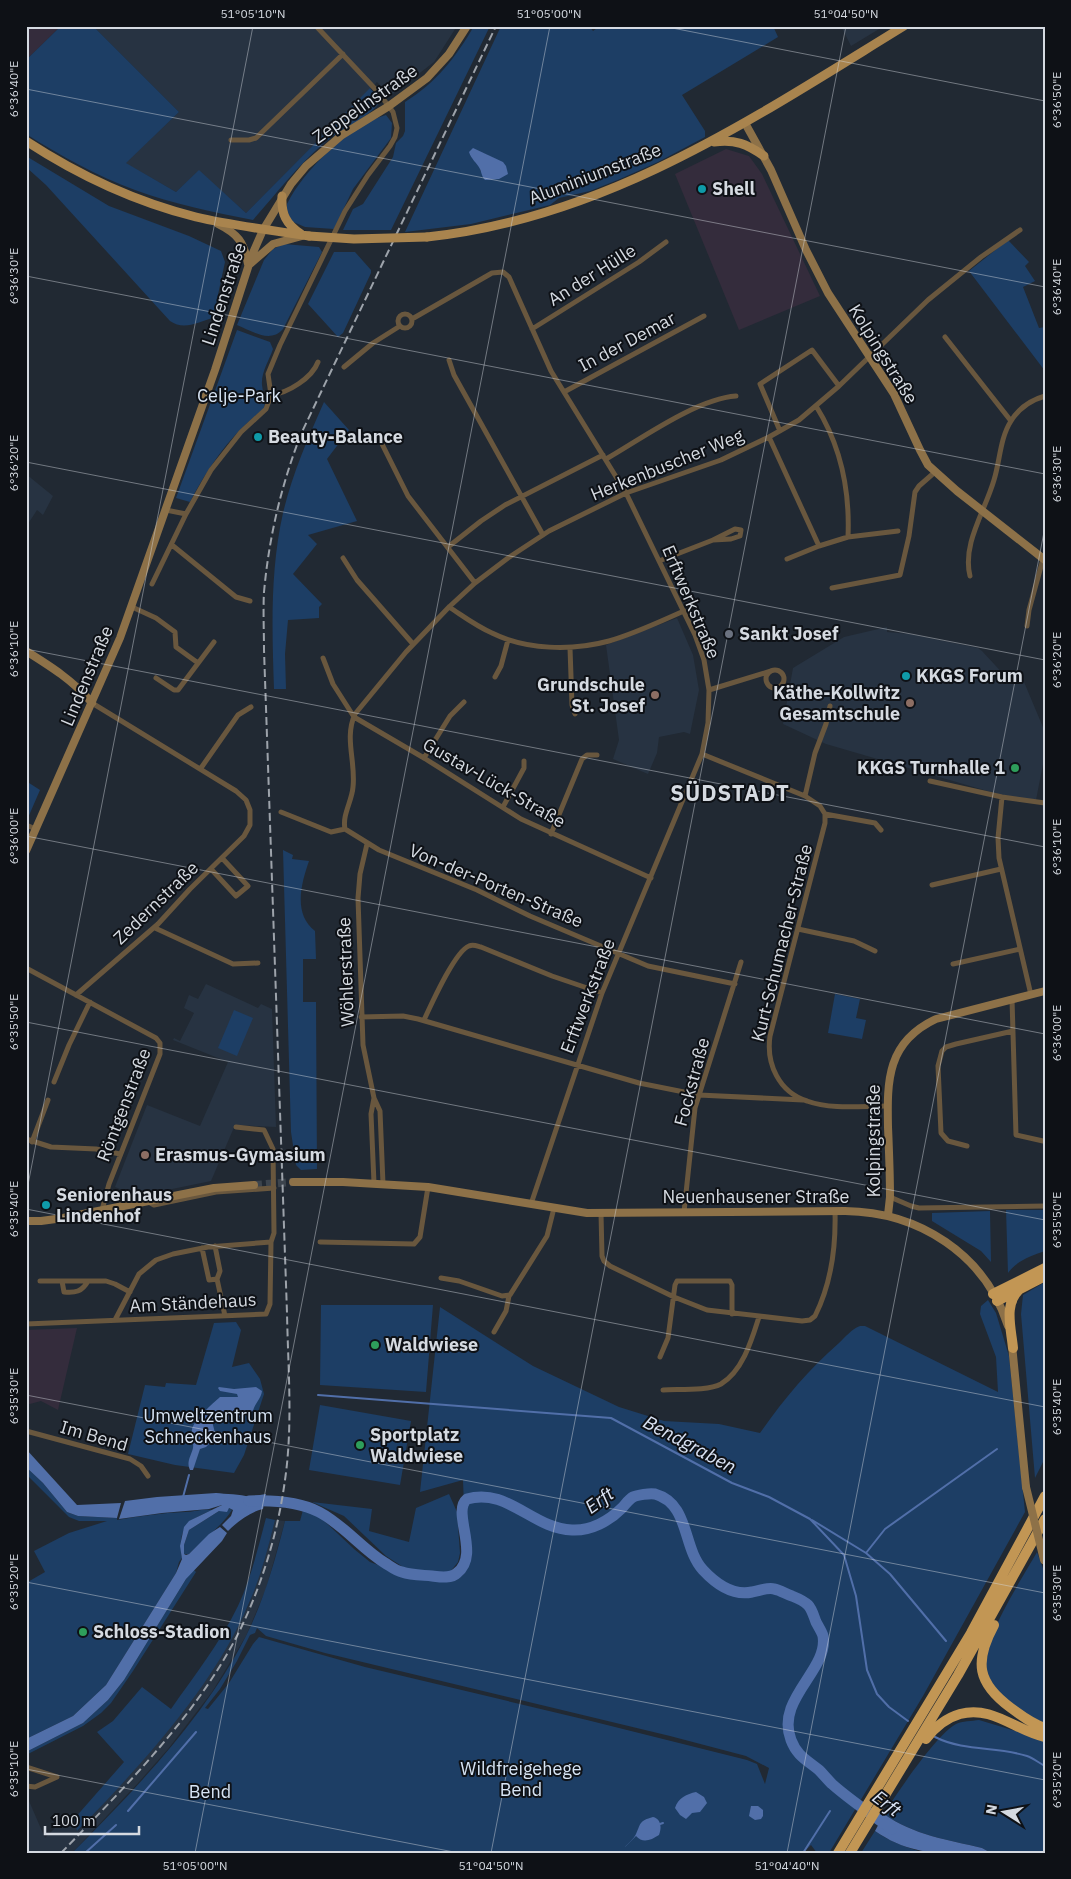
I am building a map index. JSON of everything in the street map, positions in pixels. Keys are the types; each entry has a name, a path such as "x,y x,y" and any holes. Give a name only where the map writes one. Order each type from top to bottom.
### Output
{"highway":[{"path":"995,1297 1045,1268"},
{"path":"995,1297 1021,1288 1045,1276"},
{"path":"1013,1348 1010,1306 1014,1294 1021,1288"},
{"path":"876,1803 1045,1496"},
{"path":"838,1853 858,1830 898,1775 966,1661 1045,1519"},
{"path":"1024,1558 1018,1583 984,1644 981,1668 988,1686 998,1698 1025,1718 1045,1728"},
{"path":"898,1775 910,1764 934,1729 950,1718 962,1714 976,1712 994,1715 1045,1738"},
{"path":"850,1853 858,1830"}],"main road":[{"name":"Zeppelinstraße","path":"262,230 282,196 298,175 329,145 357,125 389,106 431,75 449,54 467,26"},
{"name":"Aluminiumstraße","path":"26,141 72,168 115,189 161,206 210,220 306,236 354,239 427,237 508,223 567,206 645,175 745,123 904,26"},
{"name":"Kolpingstraße","path":"745,123 764,156 823,283 836,307 870,355 894,394 922,454 935,472 1044,560"},
{"path":"709,143 738,142 748,145 764,156"},
{"path":"282,196 282,211 286,221 292,228 306,236"},
{"path":"210,220 227,228 242,241 249,266 273,244 306,236"},
{"name":"Lindenstraße","path":"26,850 114,654 224,344 262,230"},
{"path":"26,651 52,667 81,690 92,703"},
{"name":"Kolpingstraße","path":"888,1215 890,1197 888,1083 892,1067 900,1049 912,1034 940,1017 1045,991"},
{"name":"Neuenhausener Straße","path":"293,1182 374,1183 428,1187 554,1208 602,1213 864,1211 888,1215 918,1225 948,1243 970,1263 995,1297 1006,1323 1013,1348 1026,1487 1044,1561"},
{"path":"26,1221 50,1220 214,1188 254,1185"}],"street":[{"path":"152,584 186,514 214,465 241,432 266,409 271,395 268,374 278,350 345,211 395,137 397,123 389,106 344,54 316,26"},
{"path":"231,140 256,138 344,54"},
{"name":"Herkenbuscher Weg","path":"345,829 345,820 353,785 350,736 354,717 366,698 413,644 475,583 543,535 626,493 705,466 769,437 799,420 839,386 915,312 996,245 1020,230"},
{"name":"An der Hülle","path":"532,329 639,262 666,242"},
{"name":"Erftwerkstraße","path":"344,366 373,343 400,326 408,327 412,324 412,319 419,312 492,272 499,271 506,274 511,280 548,364 626,493 684,612 701,652 709,690 708,723 702,754 602,993 531,1204"},
{"name":"Erftwerkstraße","path":"400,326 398,319 403,314 410,315 412,319"},
{"name":"In der Demar","path":"564,392 704,316"},
{"path":"946,337 1011,421"},
{"path":"780,431 760,384 812,350 839,386"},
{"path":"449,360 454,375 543,535"},
{"path":"271,395 285,392 314,371 318,362"},
{"name":"Herkenbuscher Weg","path":"448,547 484,519 522,496 604,457 693,409 723,397 736,396"},
{"path":"970,576 967,564 974,533 994,480 1005,434 1011,421 1026,405 1045,396"},
{"path":"816,406 830,429 842,467 849,503 848,537"},
{"path":"769,437 819,546"},
{"path":"380,438 405,491 475,583"},
{"path":"832,588 900,575 910,530 915,492 935,472"},
{"path":"166,510 186,514"},
{"path":"659,561 712,540 735,528 741,530 740,536 736,538 712,540"},
{"path":"787,559 848,537 898,531"},
{"path":"172,545 236,597 250,601"},
{"path":"343,558 357,580 413,644"},
{"path":"1027,626 1044,560"},
{"path":"132,606 156,618 174,632 176,647 198,663"},
{"path":"449,607 486,630 508,640 570,648 614,640 684,612"},
{"path":"495,677 501,666 508,640"},
{"path":"156,678 174,690 178,690 214,642"},
{"path":"570,648 572,705 575,714"},
{"path":"324,658 332,684 354,717"},
{"path":"709,690 770,671"},
{"path":"424,758 450,716 464,702"},
{"path":"92,703 201,768 238,715 251,707"},
{"path":"805,796 815,753 826,724 830,706"},
{"name":"Gustav-Lück-Straße","path":"354,717 521,819 651,878"},
{"path":"702,754 805,796 820,806 825,814 875,823 881,830"},
{"path":"551,834 582,759 587,756 597,755"},
{"path":"503,807 524,768 524,761"},
{"name":"Zedernstraße","path":"76,995 155,928 241,839 249,827 251,813 245,798 201,768"},
{"path":"930,781 1002,797 1045,802"},
{"path":"1002,797 998,843 1001,868 1031,995"},
{"path":"281,812 329,832 345,829"},
{"name":"Kurt-Schumacher-Straße","path":"825,814 825,823 772,1029 769,1051 771,1064 778,1079 789,1091 803,1100 832,1106 888,1106"},
{"path":"26,825 36,829"},
{"name":"Von-der-Porten-Straße","path":"345,829 382,852 477,890 508,906 619,954 655,968 735,984"},
{"name":"Wöhlerstraße","path":"367,844 358,890 362,1017 364,1051 374,1098 380,1111 383,1184"},
{"path":"210,869 236,896 248,886 222,858"},
{"path":"932,885 1001,868"},
{"path":"155,928 233,964 258,963"},
{"path":"798,929 854,941 875,951"},
{"path":"424,1020 457,958 466,948 472,945 481,946 552,976 602,993"},
{"path":"953,964 1020,950"},
{"name":"Fockstraße","path":"684,1212 693,1123 699,1095 741,962"},
{"name":"Röntgenstraße","path":"26,968 156,1038 161,1045 160,1054 107,1188 102,1210"},
{"path":"1012,999 1016,1135 1043,1141"},
{"path":"54,1082 72,1037 90,1002"},
{"path":"362,1017 406,1016 424,1020 633,1082 699,1095 803,1100"},
{"path":"968,1146 949,1142 944,1139 941,1133 938,1066 940,1054 949,1046 1013,1031"},
{"name":"Wöhlerstraße","path":"374,1098 371,1110 374,1183"},
{"path":"48,1100 29,1140 51,1147 92,1149 120,1154"},
{"name":"Am Ständehaus","path":"26,1324 266,1314 269,1310 271,1242 274,1233 272,1149 264,1130 236,1127"},
{"path":"320,1242 414,1244 420,1237 428,1187"},
{"path":"147,1201 154,1205 214,1193 274,1188"},
{"path":"890,1197 919,1208 1045,1206"},
{"path":"494,1332 504,1314 509,1296 547,1236 554,1208"},
{"path":"602,1213 602,1256 609,1266 674,1297 707,1310 802,1321 810,1320 815,1316 832,1265 835,1240 835,1211"},
{"path":"115,1320 139,1274 151,1262 165,1256 202,1248 271,1242"},
{"path":"215,1246 220,1271 217,1279 225,1316"},
{"path":"202,1248 209,1280 217,1279"},
{"path":"441,1278 459,1281 502,1296 509,1296"},
{"path":"660,1357 668,1338 675,1285 678,1281 728,1280 732,1285 732,1314"},
{"path":"40,1281 109,1282 130,1292"},
{"path":"62,1281 64,1292 76,1292 83,1288 88,1281"},
{"path":"663,1390 712,1387 722,1383 734,1372 743,1357 751,1342 759,1317"},
{"name":"Im Bend","path":"26,1431 130,1460 141,1466 148,1476"},
{"path":"26,1767 57,1777 33,1788 26,1786"}],"shaded area":[{"path":"26,26 61,26 26,60"},
{"path":"93,26 457,26 434,62 390,96 377,82 246,213 199,171 176,192 125,163 179,112"},
{"path":"841,26 884,26 851,46"},
{"path":"473,148 503,162 508,174 499,179 485,180 469,152"},
{"path":"726,149 749,156 762,174 820,296 739,330 675,174"},
{"path":"26,474 53,496 43,515 37,510 26,527"},
{"name":"Grundschule St. Josef","path":"677,618 693,655 699,690 690,734 684,732 659,737 657,753 648,774 613,759 619,740 606,645"},
{"name":"Käthe-Kollwitz Gesamtschule","path":"887,627 887,632 909,634 978,648 1007,678 1024,682 1045,732 1045,754 1036,800 1001,795 826,744 783,724 793,668 844,637"},
{"name":"Erasmus-Gymasium","path":"206,984 258,1008 261,1004 272,1009 276,1127 235,1125 211,1181 135,1195 115,1187 147,1105 200,1126 228,1062 173,1040 174,1038 180,1041 194,1013 184,1008 189,995 198,999"},
{"path":"77,1328 58,1410 41,1401 26,1405 26,1330"},
{"path":"219,1387 234,1389 256,1387 262,1391 253,1411 247,1415 229,1420 223,1414 215,1412 212,1421 216,1437 206,1447 200,1449 193,1470 190,1470 189,1462 193,1448 192,1429 194,1425 204,1412 220,1397 238,1397 237,1394 220,1391"},
{"path":"26,1449 77,1505 121,1503 117,1518 78,1516 67,1512 43,1483 26,1467"},
{"path":"216,1493 249,1497 266,1494 263,1509 253,1512 228,1531 222,1525 231,1516 233,1510 229,1508 227,1512 219,1511 189,1530 184,1545 184,1554 186,1555 209,1534 220,1527 227,1533 222,1541 186,1579 124,1680 108,1700 83,1723 26,1752 26,1739 73,1716 106,1685 176,1573 182,1559 180,1546 184,1527 189,1521 222,1505 209,1509 119,1519 125,1501"},
{"path":"275,1520 285,1521 266,1589 246,1636 212,1692 168,1749 72,1853 26,1853 26,1794 45,1838 70,1813 78,1831 129,1776 187,1705 214,1667 249,1605"},
{"path":"696,1792 704,1797 707,1803 700,1812 692,1813 686,1819 675,1808 683,1797"},
{"path":"751,1806 758,1806 763,1810 761,1819 755,1820 749,1816"},
{"path":"884,1814 919,1832 982,1848 991,1853 931,1852 903,1846 875,1831"},
{"path":"653,1817 660,1824 659,1835 644,1841 636,1836 625,1847 635,1836 641,1823"}],"green space":[{"path":"61,26 93,26 179,112 126,163 176,192 199,170 246,213 370,88 376,95 378,105 366,116 331,138 314,152 253,220 193,207 149,195 93,172 26,134 26,60"},
{"path":"474,26 490,26 391,230 343,230 353,209 363,204 393,157 396,143 405,131 405,102 436,78 460,48"},
{"path":"501,26 589,26 593,31 600,26 773,26 778,37 682,95 705,131 705,137 658,162 620,179 590,191 559,198 550,205 471,224 405,232","holes":["483,153 499,161 481,172"]},
{"path":"386,115 392,123 391,138 353,189 334,229 305,227 291,221 287,204 294,191 316,164 358,128"},
{"path":"26,156 109,206 189,236 221,251 225,262 213,318 186,326 170,321 46,185 26,167"},
{"path":"1008,240 1029,262 1025,266 1035,281 1023,287 1039,328 1045,327 1045,371 969,271"},
{"path":"284,244 319,247 322,252 283,329 272,336 261,335 237,325 264,260 273,249"},
{"path":"334,252 355,252 371,270 343,333 338,337 308,304"},
{"name":"Celje-Park","path":"237,330 270,342 273,349 262,380 265,400 264,409 252,418 221,451 190,502 176,498"},
{"path":"324,402 349,430 327,459 357,521 308,535 317,544 293,574 322,604 319,607 319,618 288,620 285,654 286,689 274,689 273,601 279,535 283,513 296,471"},
{"path":"26,781 40,790 27,820 26,819"},
{"path":"283,850 293,855 292,859 309,861 303,879 301,907 308,924 315,931 316,959 303,959 303,1002 316,1002 317,1169 301,1170 296,1165 291,1132"},
{"path":"835,994 860,999 856,1018 866,1020 862,1039 828,1033"},
{"path":"234,1010 253,1018 237,1056 218,1048"},
{"path":"1006,1210 1045,1210 1045,1251 1019,1262 1008,1273"},
{"path":"990,1211 991,1262 981,1251 932,1221 932,1213"},
{"path":"1045,1282 1045,1458 1035,1478 1021,1314 1023,1295"},
{"path":"988,1300 996,1313 1009,1356 1025,1512 923,1696 829,1853 817,1853 811,1845 803,1853 72,1853 168,1751 211,1695 246,1636 264,1594 285,1521 300,1521 303,1510 320,1517 370,1562 399,1573 436,1577 455,1576 462,1571 468,1545 465,1532 463,1480 420,1492 440,1307 533,1366 619,1407 664,1421 719,1424 760,1433 806,1375 849,1333 860,1326 865,1326 998,1392 996,1357 980,1314 981,1306","holes":["257,1628 266,1636 325,1653 746,1756 769,1768 765,1784 757,1764 747,1760 365,1667 259,1637 229,1683 208,1709 205,1708 220,1689 250,1635 255,1633"]},
{"name":"Waldwiese","path":"321,1305 433,1305 426,1392 320,1385"},
{"name":"Umweltzentrum Schneckenhaus","path":"236,1322 241,1330 232,1367 249,1363 260,1379 264,1394 244,1455 234,1473 175,1465 128,1454 145,1385 165,1387 166,1383 196,1385 214,1323"},
{"name":"Sportplatz Waldwiese","path":"320,1405 411,1421 400,1485 309,1470"},
{"name":"Schloss-Stadion","path":"26,1467 43,1483 67,1512 78,1516 117,1518 117,1520 206,1509 213,1510 196,1518 186,1527 181,1540 182,1558 176,1573 106,1685 73,1716 26,1739 26,1583 45,1572 34,1551 69,1533 107,1521 79,1521 69,1517 26,1474"},
{"path":"449,1494 457,1512 460,1553 458,1562 450,1572 437,1576 403,1567 386,1556 344,1516 312,1502 372,1509 369,1531 409,1542 416,1508"},
{"path":"229,1508 232,1510 218,1527 189,1554 184,1554 184,1545 189,1530 219,1511"},
{"path":"266,1518 275,1520 261,1572 234,1634 216,1664 196,1695 150,1753 77,1831 74,1819 124,1762 97,1732 113,1721 142,1687 171,1709 215,1646 238,1606 257,1552"},
{"path":"1037,1552 1045,1574 1045,1723 1008,1702 993,1687 986,1675 985,1663 994,1631"},
{"path":"193,1569 196,1572 111,1703 83,1726 26,1755 26,1752 83,1723 108,1700 124,1680"},
{"path":"979,1720 1045,1740 1045,1853 991,1853 982,1848 919,1832 884,1814 917,1765 938,1739 958,1723"},
{"path":"875,1831 899,1844 926,1853 861,1853"}],"waterway":[{"name":"Bendgraben","path":"318,1395 611,1418 732,1483 769,1497 810,1519 844,1555 856,1596 867,1670 877,1694 889,1707 908,1721"},
{"path":"866,1553 885,1529 997,1449"},
{"name":"Bendgraben","path":"183,1497 189,1475"},
{"name":"Erft","path":"249,1501 285,1502 311,1508 337,1523 395,1570 445,1577 457,1573 464,1565 466,1545 462,1514 463,1505 467,1499 481,1497 495,1499 508,1503 545,1523 558,1528 572,1530 586,1529 605,1521 617,1513 635,1496 655,1494 666,1499 680,1516 696,1561 713,1580 725,1588 738,1592 745,1593 769,1588 776,1590 800,1600 812,1611 823,1636 823,1649 790,1711 788,1725 791,1740 799,1754 819,1770 832,1784 892,1829"},
{"path":"812,1520 866,1553 890,1574 946,1641"},
{"path":"128,1811 196,1732"},
{"name":"Bendgraben","path":"935,1737 958,1745 1015,1753 1029,1757 1045,1766"},
{"path":"803,1853 830,1811"},
{"path":"85,1853 116,1825"}],"tunnel":[{"path":"254,1185 293,1182"}],"railway":[{"path":"61,1853 110,1803 158,1749 203,1692 239,1632 255,1596 268,1558 278,1519 285,1480 289,1438 289,1396 264,650 264,592 269,551 287,473 301,434 496,26"}],"place":[{"name":"Shell","path":"702,189"},
{"name":"Beauty-Balance","path":"258,437"},
{"name":"Sankt Josef","path":"729,634"},
{"name":"KKGS Forum","path":"906,676"},
{"name":"Grundschule St. Josef","path":"655,695"},
{"name":"Käthe-Kollwitz Gesamtschule","path":"910,703"},
{"name":"KKGS Turnhalle 1","path":"1015,768"},
{"name":"Erasmus-Gymasium","path":"145,1155"},
{"name":"Seniorenhaus Lindenhof","path":"46,1205"},
{"name":"Waldwiese","path":"375,1345"},
{"name":"Sportplatz Waldwiese","path":"360,1445"},
{"name":"Schloss-Stadion","path":"83,1632"}],"district":[{"name":"SÜDSTADT","path":"730,793"}],"park label":[{"name":"Wildfreigehege Bend","path":"521,1779"},
{"name":"Bend","path":"210,1792"}]}
